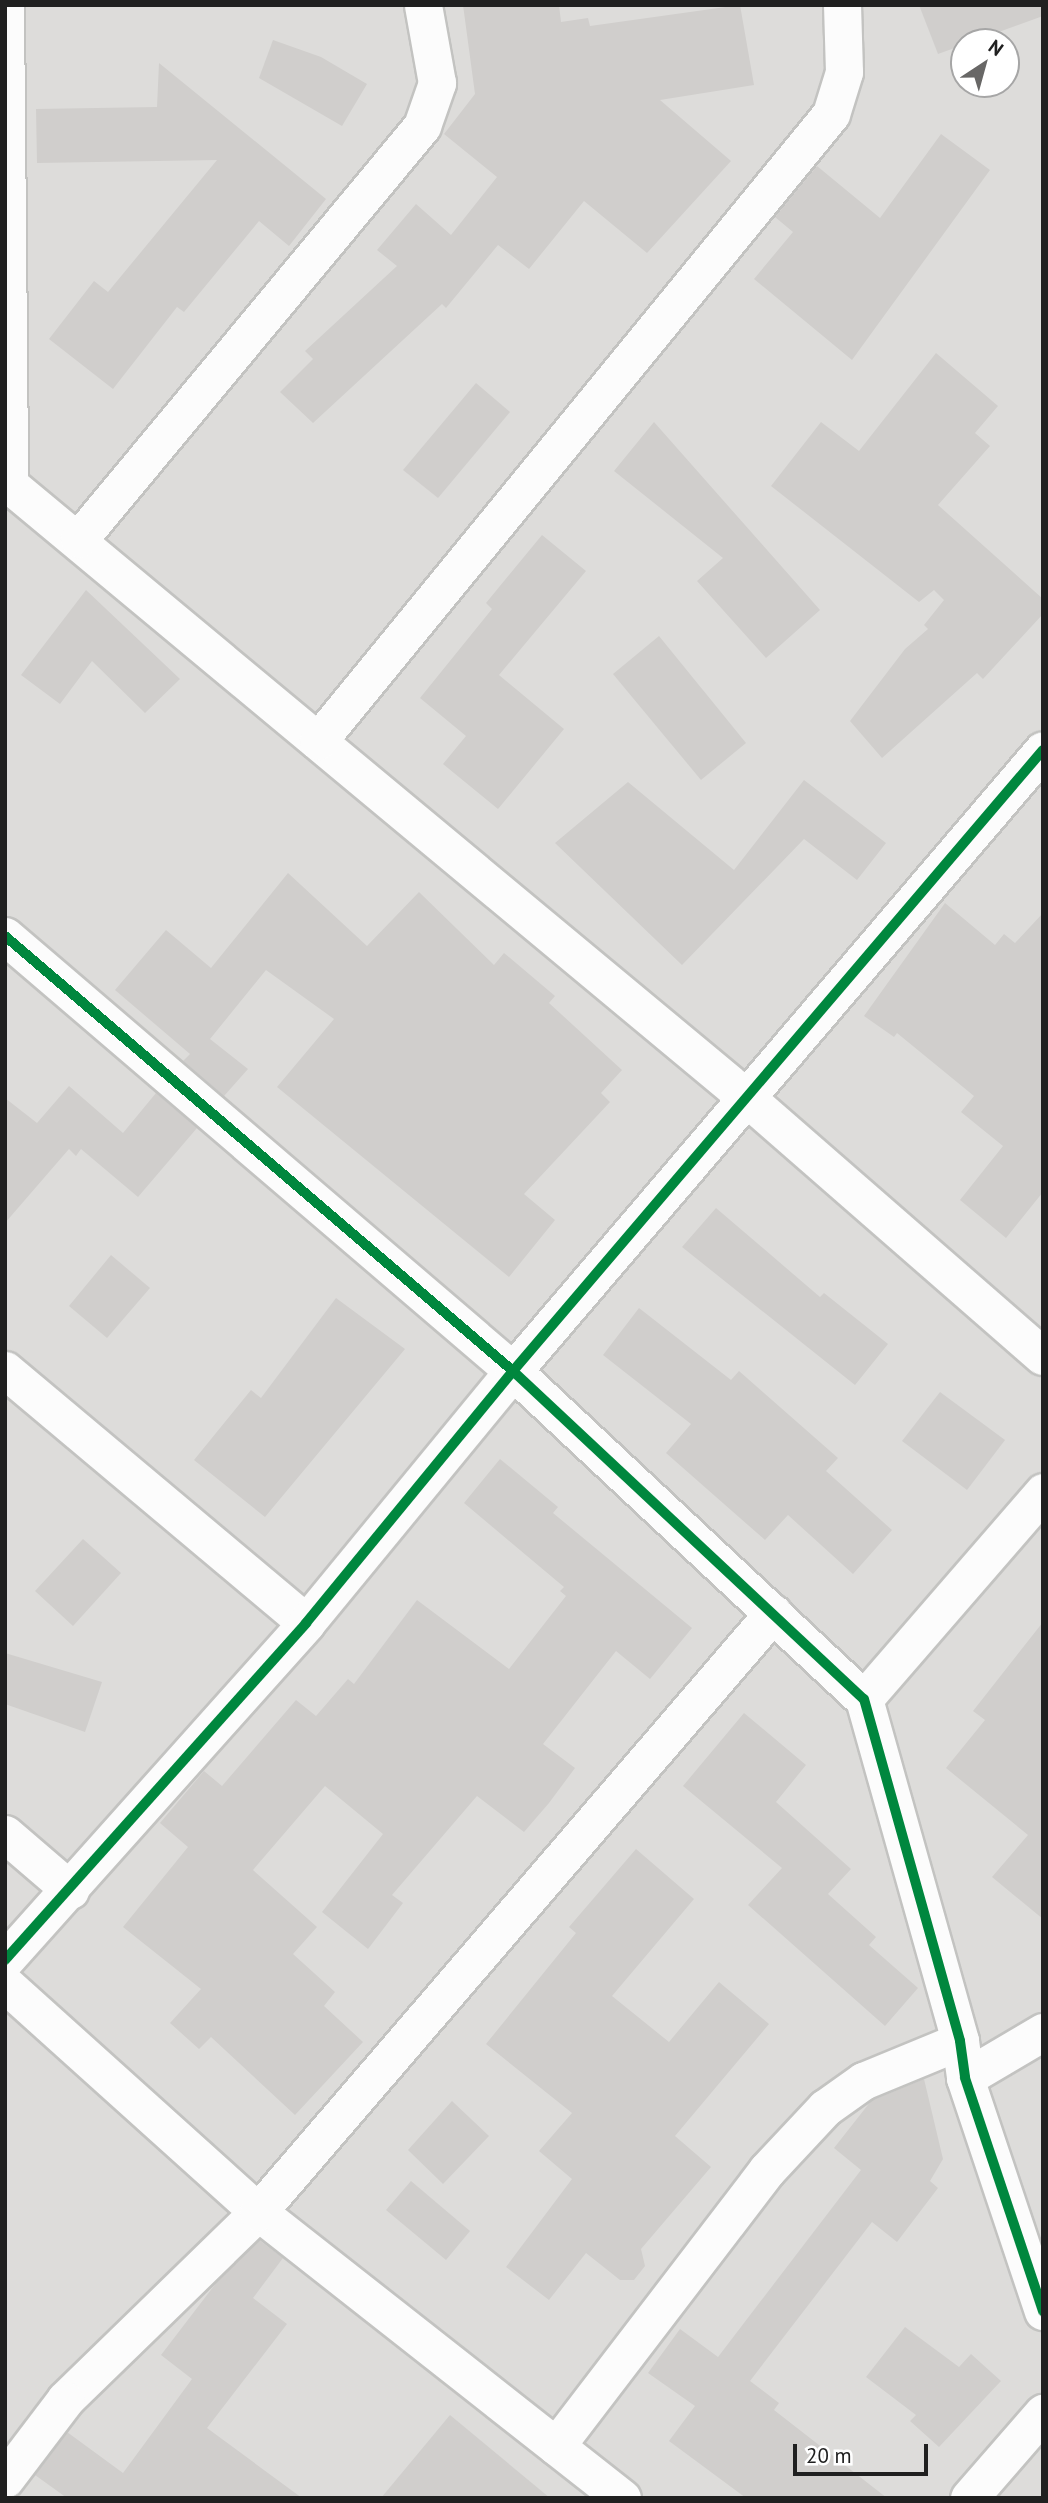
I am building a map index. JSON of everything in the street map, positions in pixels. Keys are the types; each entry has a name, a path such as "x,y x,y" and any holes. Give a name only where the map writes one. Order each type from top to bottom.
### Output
{"street":[{"path":"5,5 7,481 748,1099 1043,1356"},
{"path":"79,539 422,125 437,83 423,5"},
{"path":"318,741 831,114 844,72 842,5"},
{"path":"5,1960 306,1623 513,1371 748,1099 1043,750"},
{"path":"5,936 513,1371 864,1699 960,2041 965,2078 1043,2311"},
{"path":"5,1370 306,1623"},
{"path":"864,1699 1043,1492"},
{"path":"5,2479 65,2400 258,2212 773,1613"},
{"path":"5,1835 70,1890"},
{"path":"5,1984 258,2212 622,2498"},
{"path":"965,2078 1043,2032"},
{"path":"556,2446 767,2170 825,2108 863,2081 960,2041"},
{"path":"969,2498 1043,2413"}],"shaded area":[{"path":"5,5 1043,5 1043,2498 5,2498"}],"building":[{"path":"463,5 559,5 561,22 588,18 590,26 740,5 754,85 660,100 731,161 647,253 584,201 529,269 498,245 446,308 442,304 313,423 280,392 313,359 305,351 397,266 377,250 416,204 451,235 497,177 444,134 475,94"},
{"path":"919,5 1043,5 1043,16 1010,28 950,28 950,50 938,54"},
{"path":"273,40 321,57 367,84 342,126 259,78"},
{"path":"159,63 326,199 289,246 259,221 184,312 177,307 113,389 49,339 94,281 108,292 217,160 37,163 36,109 157,107"},
{"path":"941,134 990,170 852,360 754,279 793,232 775,217 817,166 880,218"},
{"path":"936,353 998,406 975,433 990,446 938,505 1043,599 1043,614 983,679 977,673 882,758 850,721 905,649 928,629 924,625 944,600 934,590 919,602 771,486 821,422 859,451"},
{"path":"476,383 510,412 438,498 403,470"},
{"path":"654,422 820,610 766,658 697,581 723,558 614,471"},
{"path":"542,535 586,571 499,675 564,729 498,809 443,764 466,736 420,698 492,609 486,603"},
{"path":"86,590 180,679 145,713 92,661 60,704 21,675"},
{"path":"659,636 746,743 701,780 613,674"},
{"path":"804,780 886,843 857,880 804,839 682,965 555,843 628,782 734,870"},
{"path":"288,873 367,946 419,892 494,965 504,953 555,996 549,1003 622,1070 601,1093 610,1102 524,1194 555,1220 509,1277 277,1087 334,1019 266,970 210,1039 248,1069 224,1096 183,1061 190,1054 115,990 166,930 211,968"},
{"path":"945,903 995,945 1004,934 1015,943 1043,913 1043,1192 1006,1238 960,1200 1003,1146 961,1112 974,1096 897,1033 894,1037 864,1016"},
{"path":"69,1086 123,1133 156,1093 197,1128 138,1197 81,1149 76,1156 69,1149 5,1223 5,1098 37,1123"},
{"path":"716,1208 820,1297 824,1293 888,1344 855,1385 682,1247"},
{"path":"111,1255 150,1288 107,1338 69,1306"},
{"path":"336,1298 405,1349 265,1517 194,1460 251,1390 261,1398"},
{"path":"639,1308 731,1380 739,1371 838,1458 826,1471 892,1530 853,1574 788,1515 765,1540 666,1453 691,1424 603,1355"},
{"path":"940,1392 1005,1440 967,1490 902,1441"},
{"path":"500,1459 558,1507 553,1513 692,1628 650,1679 616,1651 543,1744 575,1768 549,1803 524,1832 477,1796 392,1895 403,1903 368,1949 322,1912 383,1834 325,1786 253,1870 317,1927 293,1954 335,1992 324,2006 363,2042 295,2115 211,2037 199,2049 170,2023 201,1989 123,1927 188,1847 160,1823 204,1771 222,1786 296,1700 316,1716 348,1679 354,1684 417,1600 509,1669 566,1596 560,1591 564,1587 464,1503"},
{"path":"83,1539 121,1573 73,1626 35,1591"},
{"path":"1043,1622 1043,1919 992,1877 1028,1835 946,1768 985,1720 973,1711"},
{"path":"5,1653 102,1682 85,1732 5,1704"},
{"path":"744,1713 806,1765 776,1802 851,1869 828,1894 876,1937 869,1945 918,1988 885,2026 748,1905 782,1868 683,1786"},
{"path":"636,1849 694,1899 612,1996 669,2042 719,1982 769,2024 675,2136 711,2167 641,2249 645,2266 634,2280 620,2280 586,2253 549,2300 506,2267 572,2179 539,2151 572,2113 486,2044 576,1933 569,1927"},
{"path":"924,2079 943,2159 930,2181 938,2188 897,2242 872,2222 750,2381 779,2403 774,2410 887,2498 746,2498 669,2441 695,2406 648,2373 680,2329 718,2357 861,2170 834,2148 871,2101"},
{"path":"452,2101 489,2136 443,2184 408,2150"},
{"path":"411,2181 470,2231 446,2260 386,2210"},
{"path":"259,2240 283,2258 253,2298 287,2324 207,2428 302,2498 67,2498 35,2475 67,2432 123,2473 192,2379 161,2355 220,2278"},
{"path":"905,2327 959,2367 971,2354 1001,2381 939,2447 910,2421 916,2415 866,2377"},
{"path":"450,2415 550,2498 381,2498"}],"cycle path":[{"path":"5,1960 306,1623 513,1371 1043,750"},
{"path":"5,936 513,1371 864,1699 960,2041 965,2078 1043,2311"}]}
